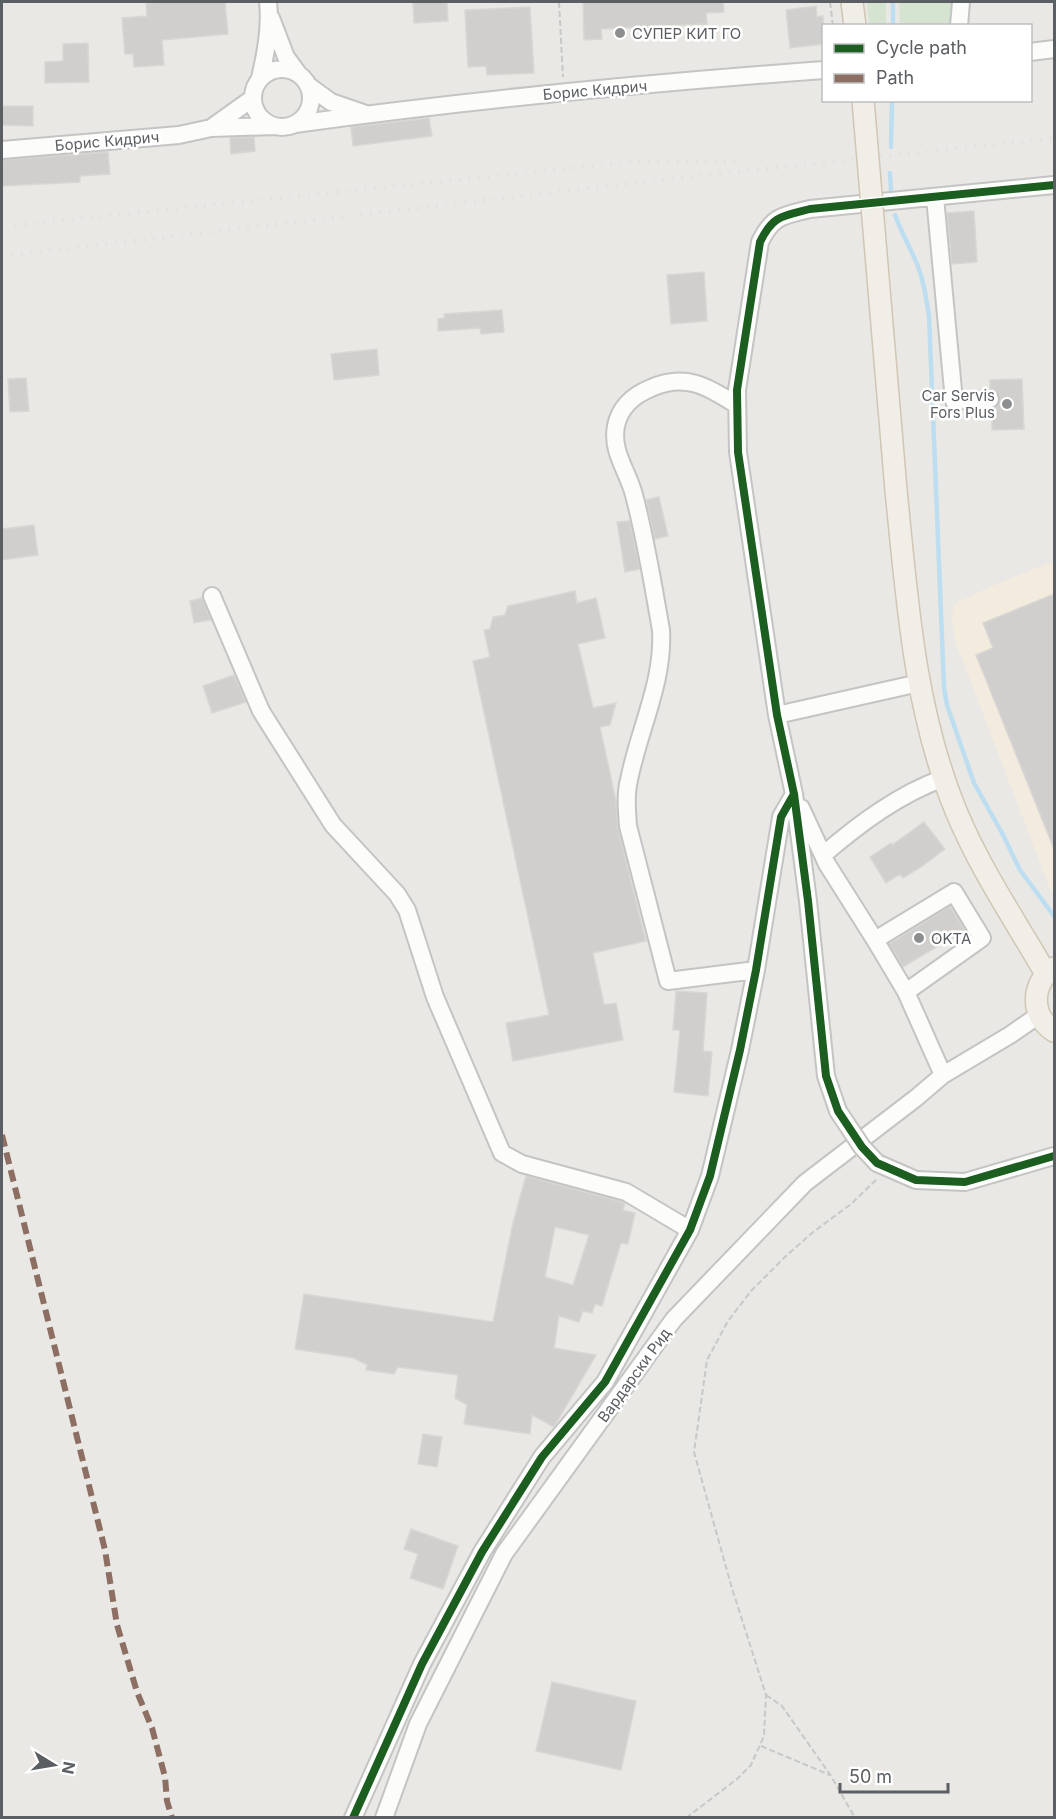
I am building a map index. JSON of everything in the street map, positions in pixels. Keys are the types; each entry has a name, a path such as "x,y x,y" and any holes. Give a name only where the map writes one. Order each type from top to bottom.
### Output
{"main road":[{"path":"852,2 855,24"},
{"path":"863,102 896,490 919,683 929,732 957,812 980,861 1021,930 1052,968 1039,984 1036,994 1036,1005 1046,1023"}],"street":[{"path":"959,24 961,2"},
{"path":"268,8 286,57 309,86 331,102 366,114"},
{"path":"268,8 266,53 253,98 259,115 274,126"},
{"path":"1032,52 1054,49"},
{"path":"260,78 274,69 297,72"},
{"name":"Борис Кидрич","path":"295,124 366,114 564,93 822,70"},
{"path":"212,128 285,127 295,124 310,108 309,86"},
{"path":"212,128 253,98"},
{"name":"Борис Кидрич","path":"2,150 179,135 212,128"},
{"path":"1054,184 810,209 783,216 768,225 760,242 735,404 738,452 777,715 794,794 808,901 826,1076 838,1111 878,1170 916,1180 965,1182 1054,1156"},
{"path":"935,197 954,401 990,399"},
{"path":"735,404 710,388 690,381 662,383 636,394 623,408 616,425 615,443 619,459 634,493 662,630 660,671 628,781 626,804 628,826 668,981 756,970"},
{"path":"212,596 261,711 333,825 398,894 407,910 435,997 502,1153 522,1164 626,1192 690,1230"},
{"path":"777,715 919,683"},
{"path":"823,855 863,823 900,798 944,778"},
{"path":"353,1818 422,1664 482,1552 542,1457 605,1382 690,1230 710,1176 740,1050 756,970 781,817 794,794"},
{"path":"794,794 823,855 906,992 943,1075"},
{"path":"876,940 954,891 982,938 906,992"},
{"name":"Вардарски Рид","path":"384,1818 417,1724 504,1554 674,1319 805,1183 943,1075 1010,1035 1046,1023"}],"path":[{"path":"559,2 564,93"},
{"path":"831,2 833,24"},
{"path":"686,1818 738,1779 751,1765 764,1736 766,1695 731,1585 694,1452 707,1360 728,1321 751,1291 786,1256 851,1204 878,1170"},
{"path":"766,1695 782,1706 831,1776 855,1818"},
{"path":"761,1746 831,1776"}],"shaded area":[{"path":"1054,561 1054,895 955,640 952,619 954,604"}],"green space":[{"path":"867,2 886,2 886,24 869,24"},
{"path":"899,2 954,2 953,24 900,24"}],"building":[{"path":"225,2 228,34 162,40 164,65 134,67 133,54 125,54 122,18 147,16 146,3"},
{"path":"413,2 447,2 448,21 414,23"},
{"path":"583,2 723,2 724,12 706,13 707,24 601,29 602,39 584,40"},
{"path":"816,6 817,17 823,16 822,44 790,48 786,10"},
{"path":"530,7 534,73 487,75 486,66 468,67 465,10"},
{"path":"88,43 89,82 45,83 45,62 63,61 63,44"},
{"path":"2,106 33,106 33,126 2,125"},
{"path":"429,118 432,136 353,146 351,127"},
{"path":"254,137 255,151 231,154 230,138"},
{"path":"108,152 110,174 80,176 80,182 2,186 2,160"},
{"path":"974,211 977,262 952,264 947,213"},
{"path":"704,272 707,321 671,324 667,275"},
{"path":"502,310 504,332 481,334 480,328 438,331 438,319 445,318 444,314"},
{"path":"377,349 379,375 334,380 331,354"},
{"path":"26,378 29,411 10,412 8,379"},
{"name":"Car Servis Fors Plus","path":"1022,379 1024,429 992,430 992,409 999,404 1000,398 998,393 990,389 990,380"},
{"path":"659,497 668,536 655,539 646,500"},
{"path":"630,521 640,569 625,572 617,522"},
{"path":"34,525 38,555 2,560 2,529"},
{"path":"575,591 577,603 596,598 605,638 578,644 593,708 616,703 610,725 600,727 616,801 618,829 646,941 593,953 604,1005 616,1003 623,1040 513,1061 506,1023 549,1015 473,661 490,657 484,630 490,629 493,617 505,615 508,606"},
{"path":"1054,594 1054,849 976,655 993,648 983,623"},
{"path":"202,598 211,620 194,623 190,601"},
{"path":"234,675 246,702 212,713 203,686"},
{"path":"924,822 945,849 903,878 900,874 886,883 870,857 891,843 892,845"},
{"path":"950,906 965,930 903,967 889,944"},
{"path":"676,991 707,993 703,1051 712,1052 708,1096 674,1092 680,1030 673,1030"},
{"path":"526,1176 625,1203 623,1210 635,1213 628,1244 621,1243 602,1306 595,1304 592,1313 583,1311 579,1322 559,1316 554,1348 596,1355 554,1427 532,1415 530,1434 464,1424 467,1405 455,1398 458,1375 398,1367 394,1374 366,1370 367,1365 354,1358 295,1349 304,1294 493,1322 513,1223","holes":["555,1227 589,1235 573,1285 545,1277"]},
{"path":"423,1434 442,1437 437,1467 418,1464"},
{"path":"411,1529 458,1546 443,1589 410,1578 418,1554 404,1549"},
{"path":"552,1682 636,1701 621,1770 536,1751"}],"waterway":[{"path":"893,2 893,24"},
{"path":"891,147 892,102"},
{"path":"890,173 891,191"},
{"path":"895,215 919,270 929,316 944,688 947,705 974,783 1020,870 1054,916"}],"railway":[{"path":"2,256 670,179 1054,138"},
{"path":"15,225 643,161 741,162"}],"marked path":[{"path":"2,1135 105,1550 117,1625 137,1692 152,1728 165,1777 167,1801 172,1818"}],"cycle path":[{"path":"1054,185 810,209 780,218 770,226 760,242 737,390 738,452 777,715 794,794 808,901 826,1076 838,1111 862,1147 877,1163 916,1180 965,1182 1054,1156"},
{"path":"353,1818 422,1664 482,1552 542,1457 605,1382 690,1230 710,1176 740,1050 756,970 781,817 794,794"}],"place":[{"name":"СУПЕР КИТ ГО","path":"620,33"},
{"name":"Car Servis Fors Plus","path":"1007,404"},
{"name":"OKTA","path":"919,938"}]}
